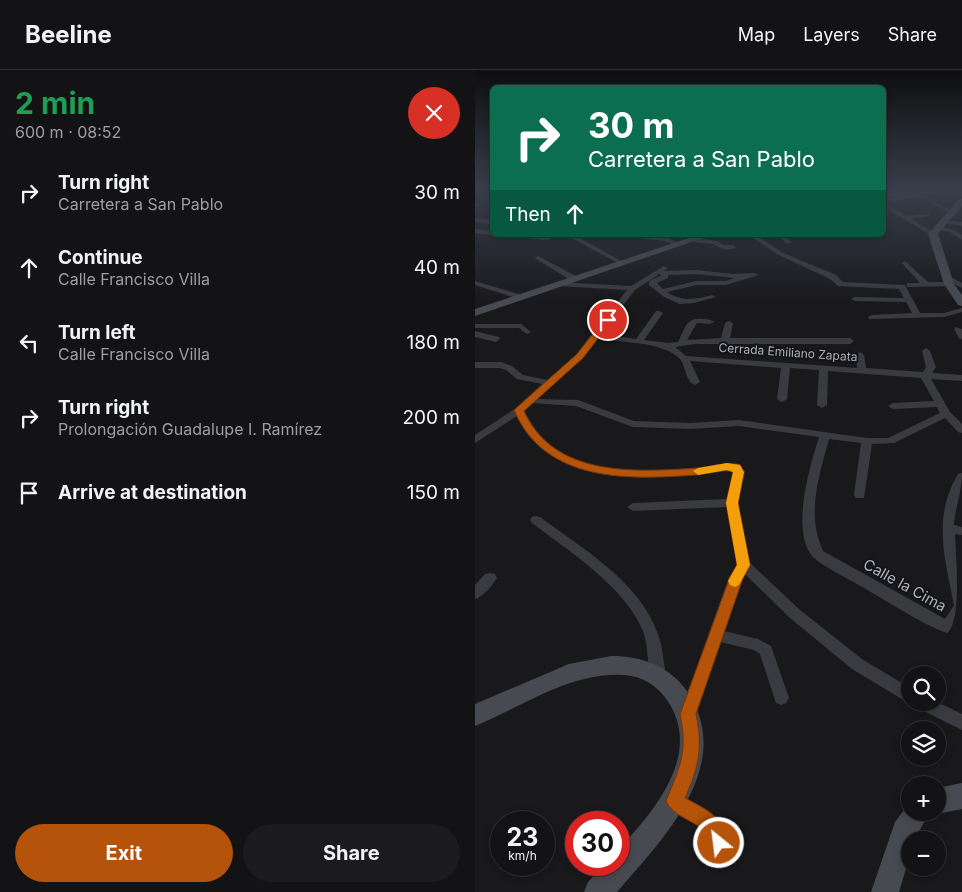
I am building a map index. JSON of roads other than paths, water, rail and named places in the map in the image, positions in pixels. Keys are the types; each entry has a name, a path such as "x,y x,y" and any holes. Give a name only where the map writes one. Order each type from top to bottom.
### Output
{"main road":[{"path":"949,226 948,281 962,303"},
{"path":"475,313 701,237"},
{"path":"475,715 560,677 602,666 628,665 645,669 658,675 671,686 688,714 692,733 692,752 686,777 675,801 598,892"},
{"path":"946,799 962,796"},
{"path":"885,892 905,831 911,821"}],"street":[{"path":"951,226 952,231 962,238"},
{"path":"475,231 490,232"},
{"path":"518,244 526,237"},
{"path":"573,237 622,264"},
{"path":"646,237 665,239 678,244"},
{"path":"755,237 779,252 833,277 841,284 900,286 904,289 917,316"},
{"path":"783,237 789,243"},
{"path":"693,240 717,242 721,247 733,248"},
{"path":"538,258 575,279"},
{"path":"905,263 925,284"},
{"path":"664,271 653,283 673,298 684,303 712,297"},
{"path":"475,440 519,410 580,356 632,288 664,271 743,277"},
{"path":"663,291 696,283 726,283 755,275"},
{"path":"910,285 948,281 962,286"},
{"path":"475,283 519,298"},
{"path":"561,284 632,288"},
{"path":"855,299 909,300"},
{"path":"872,317 944,315 962,310"},
{"path":"638,342 659,312"},
{"path":"682,342 694,320 710,322"},
{"path":"725,341 729,323"},
{"path":"475,326 521,326 527,332"},
{"path":"475,334 496,339"},
{"name":"Cerrada Emiliano Zapata","path":"597,336 668,346 682,342 801,341 850,338"},
{"name":"Cerrada Emiliano Zapata","path":"668,346 684,358 862,370 960,381"},
{"path":"926,351 931,367 925,376 939,404 962,430"},
{"path":"860,355 862,370"},
{"path":"684,358 695,382"},
{"path":"782,399 785,364"},
{"path":"475,365 501,365 509,368 520,377 549,383"},
{"path":"822,404 824,367"},
{"path":"530,400 578,403 633,424 691,426 739,423 867,441 890,441 946,414"},
{"path":"893,406 939,404"},
{"path":"519,410 524,422 545,446 559,456 577,464 612,472 646,475 736,467 739,472 732,503 743,565 795,614 857,664 901,691"},
{"name":"Calle la Cima","path":"825,434 811,492 808,516 811,543 818,554 947,627 961,606 947,528 953,492 962,477"},
{"path":"860,495 867,441"},
{"path":"633,507 732,503"},
{"path":"537,520 631,597 643,616 651,634 658,675"},
{"path":"947,528 962,531"},
{"path":"688,714 736,577 743,565"},
{"path":"475,594 490,578"},
{"path":"716,635 759,645 766,650 781,698"},
{"path":"941,711 962,722"},
{"path":"675,801 703,818 717,831 721,855"}]}
